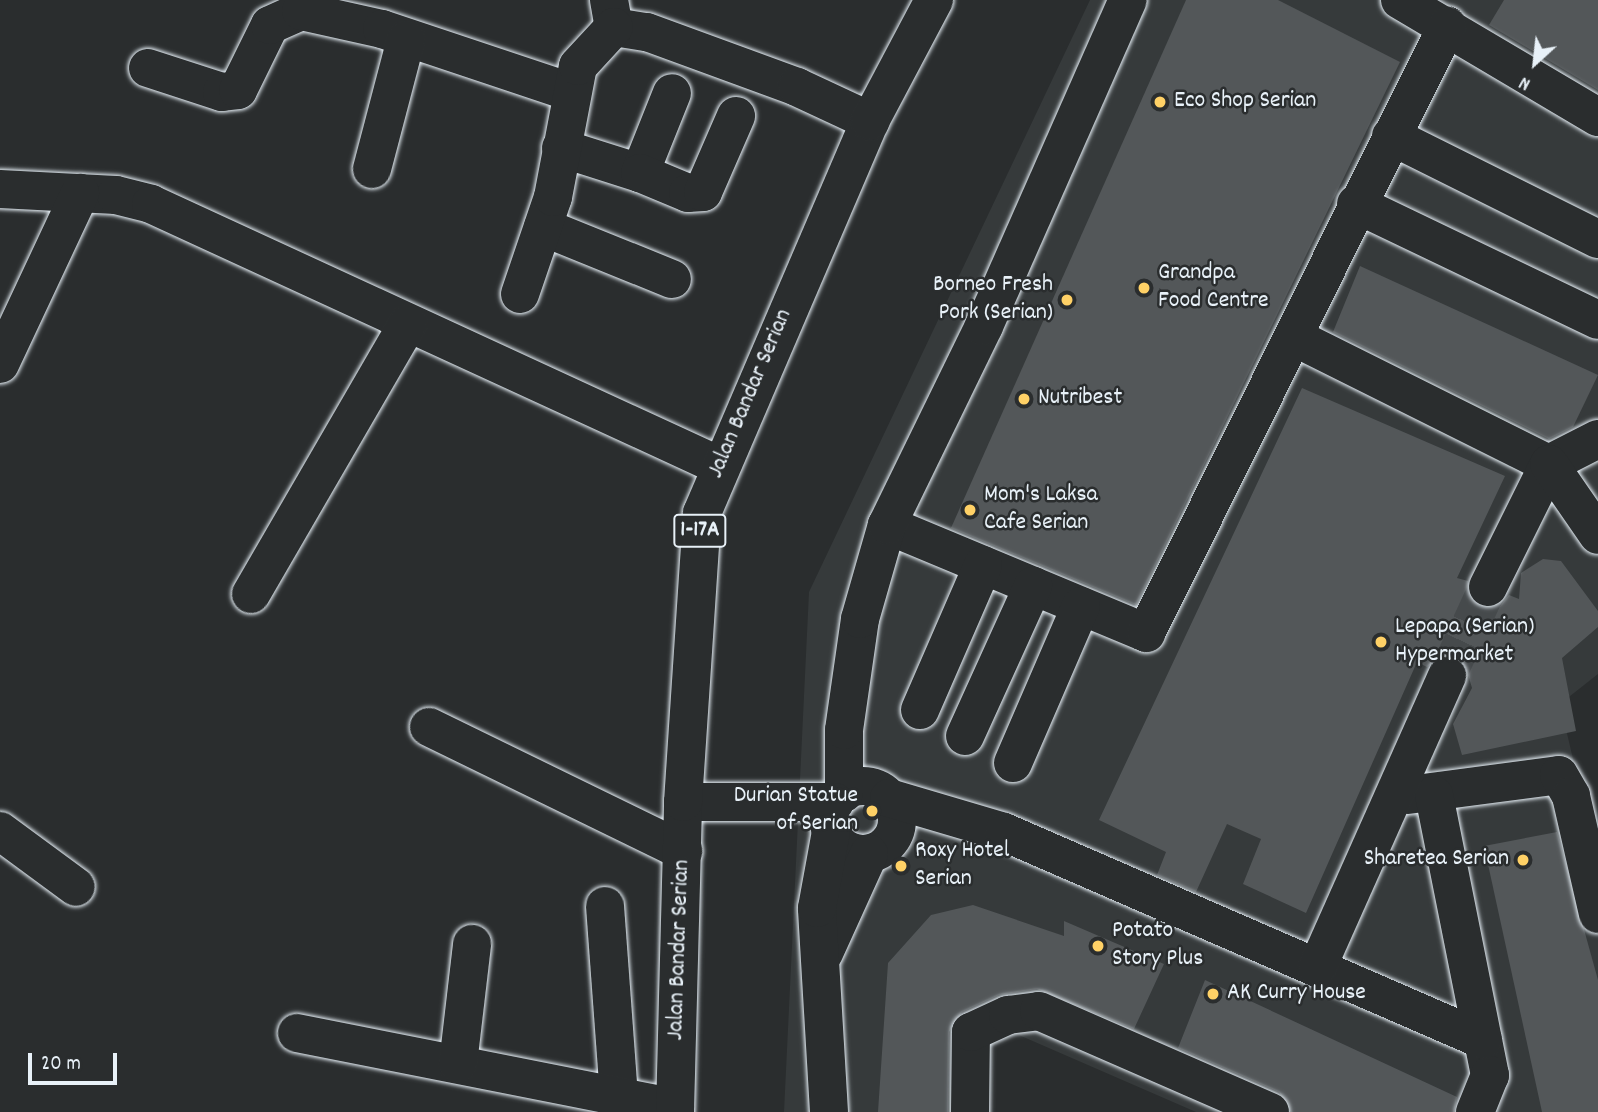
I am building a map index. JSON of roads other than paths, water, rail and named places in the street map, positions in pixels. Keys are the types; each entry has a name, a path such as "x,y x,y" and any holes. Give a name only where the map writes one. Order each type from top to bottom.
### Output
{"main road":[{"name":"Jalan Bandar Serian","path":"675,1110 683,802 694,578 702,513 718,465 870,121 934,0"},
{"path":"829,1112 817,908 858,815 844,730 860,619 887,525 984,326 1128,0"},
{"path":"1400,0 1598,117"},
{"path":"148,68 222,92 238,90 257,44 282,16 301,11 392,23 570,92"},
{"path":"520,294 543,227 561,148 570,92 578,66 611,14 647,32 797,87 870,121"},
{"path":"372,169 392,23"},
{"path":"887,525 1146,633 1294,337 1356,204 1447,26"},
{"path":"640,173 672,93"},
{"path":"561,148 640,173 688,193 703,192 736,116"},
{"path":"1391,136 1598,239"},
{"path":"0,190 80,193 151,204 718,465"},
{"path":"0,364 80,193"},
{"path":"1356,204 1598,320"},
{"path":"543,227 672,279"},
{"path":"251,594 408,323"},
{"path":"1294,337 1549,464 1598,535"},
{"path":"1488,587 1549,464 1598,439"},
{"path":"920,710 983,565"},
{"path":"965,736 1033,586"},
{"path":"1013,763 1081,606"},
{"path":"1317,968 1447,676"},
{"path":"429,727 682,851"},
{"path":"1395,796 1434,795 1559,775 1571,796 1598,914"},
{"path":"1434,795 1490,1075 1475,1112"},
{"path":"683,802 858,815 1004,832 1483,1040"},
{"path":"0,831 76,887"},
{"path":"605,906 619,1096"},
{"path":"458,1064 472,944"},
{"path":"970,1112 971,1032 1008,1015 1039,1011 1270,1112"},
{"path":"297,1033 619,1096 675,1110"}],"tunnel":[{"path":"1447,676 1488,587"}],"place":[{"name":"Eco Shop Serian","path":"1160,102"},
{"name":"Grandpa Food Centre","path":"1144,288"},
{"name":"Borneo Fresh Pork (Serian)","path":"1067,300"},
{"name":"Nutribest","path":"1024,399"},
{"name":"Mom's Laksa Cafe Serian","path":"970,510"},
{"name":"Lepapa (Serian) Hypermarket","path":"1381,642"},
{"name":"Durian Statue of Serian","path":"872,811"},
{"name":"Sharetea Serian","path":"1523,860"},
{"name":"Roxy Hotel Serian","path":"901,866"},
{"name":"Potato Story Plus","path":"1098,946"},
{"name":"AK Curry House","path":"1213,994"}]}
